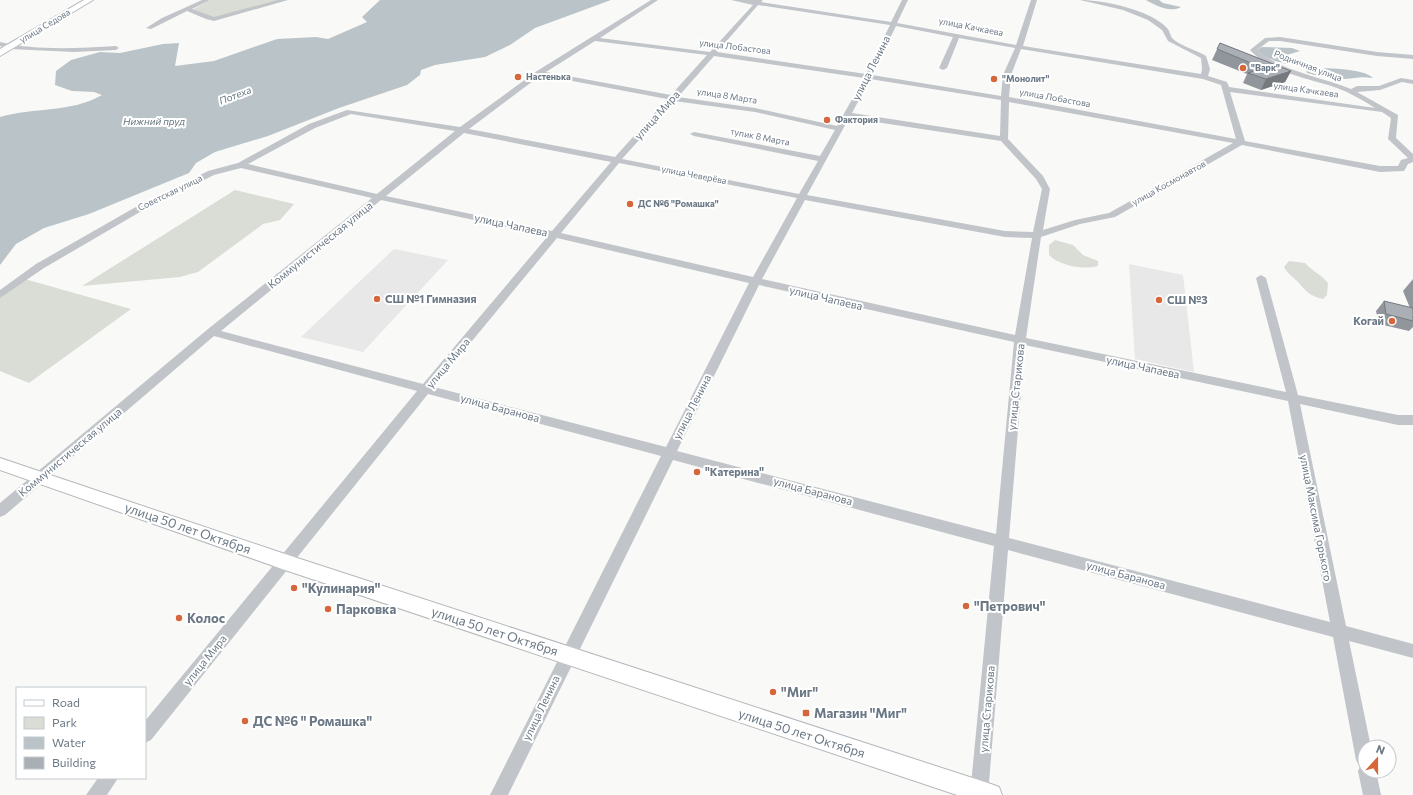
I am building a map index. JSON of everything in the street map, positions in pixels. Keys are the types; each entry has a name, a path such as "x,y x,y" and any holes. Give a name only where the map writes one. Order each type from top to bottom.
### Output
{"main road":[{"name":"улица Седова","path":"0,53 89,0"},
{"name":"улица 50 лет Октября","path":"0,464 285,562 983,794"}],"street":[{"path":"149,28 164,19 207,0"},
{"path":"188,9 208,18 214,19 285,0"},
{"name":"Коммунистическая улица","path":"0,511 212,332 462,130 540,73 655,0"},
{"name":"улица Качкаева","path":"734,0 759,1 894,24 1019,47 1204,77 1225,87 1385,111"},
{"name":"улица Ленина","path":"499,795 567,655 755,282 868,77 906,0"},
{"path":"847,115 1004,140 1007,75 1019,47 1034,0"},
{"path":"1083,0 1129,10 1158,24 1165,29 1170,40 1204,57 1206,69 1204,77"},
{"name":"улица Мира","path":"146,733 426,388 617,160 759,1"},
{"path":"943,68 957,35"},
{"name":"улица Лобастова","path":"593,39 767,60 1078,111 1380,169 1401,169 1404,162 1413,159"},
{"name":"Родничная улица","path":"1413,57 1377,54 1280,39 1267,39 1253,50 1258,55 1276,65 1352,92 1395,117 1392,139 1413,159"},
{"path":"0,44 10,47 74,50 116,48"},
{"name":"улица 8 Марта","path":"540,73 672,98 755,110 840,128"},
{"name":"улица Качкаева","path":"1352,92 1357,88 1380,88 1400,80 1413,82"},
{"path":"1225,87 1241,142"},
{"name":"улица Чеверёва","path":"350,112 462,130 803,197 1005,234 1038,235"},
{"name":"Советская улица","path":"0,295 40,266 137,210 211,173 241,166 257,155 312,126 350,112"},
{"name":"тупик 8 Марта","path":"694,134 823,159"},
{"name":"улица Старикова","path":"983,794 1001,542 1020,341 1030,270 1046,189 1040,178 1004,140"},
{"name":"улица Космонавтов","path":"1038,235 1078,222 1112,215 1241,142"},
{"name":"улица Чапаева","path":"241,166 378,197 556,234 755,282 1020,341 1398,420 1413,420"},
{"name":"улица Максима Горького","path":"1261,278 1293,397 1338,631 1361,739"},
{"name":"улица Баранова","path":"212,332 669,452 1413,651"},
{"path":"95,795 108,779"},
{"path":"1369,779 1372,795"}],"shaded area":[{"name":"СШ №1 Гимназия","path":"394,249 448,260 363,352 301,337"},
{"name":"СШ №3","path":"1129,264 1183,275 1194,372 1135,359"}],"green space":[{"path":"210,0 283,0 252,9 210,18 192,10"},
{"path":"235,190 294,204 280,220 263,224 198,272 180,277 82,286"},
{"path":"1055,240 1073,245 1083,255 1098,261 1098,266 1086,268 1072,266 1054,259 1049,255 1049,245"},
{"path":"1289,261 1305,263 1328,283 1327,295 1323,299 1308,293 1288,273 1284,267"},
{"path":"21,278 131,309 29,383 0,371 0,293"}],"water":[{"name":"Нижний пруд","path":"380,0 611,0 535,28 510,45 485,57 435,65 421,70 420,75 407,85 339,108 268,136 215,152 196,163 189,173 89,214 44,228 16,244 0,265 0,117 78,105 102,95 94,92 72,91 55,85 56,71 71,60 100,52 120,53 163,44 179,43 175,66 214,61 277,39 316,37 328,39 367,22 362,17"},
{"path":"1146,0 1159,0 1163,3 1181,7 1177,9 1168,9"},
{"path":"1262,47 1292,48 1300,51 1287,55 1295,61 1293,64 1288,64 1278,62 1264,56 1257,50"},
{"path":"1310,68 1353,70 1373,78 1361,77 1345,79 1326,77 1307,73 1306,70"}],"building":[{"path":"1220,43 1291,71 1266,79 1248,73 1263,68 1217,49"},
{"path":"1384,301 1413,308 1413,321 1386,314"}],"place":[{"name":"\"Варк\"","path":"1243,68"},
{"name":"Настенька","path":"518,77"},
{"name":"\"Монолит\"","path":"994,79"},
{"name":"Фактория","path":"827,120"},
{"name":"ДС №6 \"Ромашка\"","path":"630,204"},
{"name":"СШ №1 Гимназия","path":"377,299"},
{"name":"СШ №3","path":"1159,300"},
{"name":"Когай","path":"1392,321"},
{"name":"\"Катерина\"","path":"697,472"},
{"name":"\"Кулинария\"","path":"294,588"},
{"name":"\"Петрович\"","path":"966,606"},
{"name":"Парковка","path":"328,609"},
{"name":"Колос","path":"179,618"},
{"name":"\"Миг\"","path":"773,692"},
{"name":"Магазин \"Миг\"","path":"806,713"},
{"name":"ДС №6 \" Ромашка\"","path":"245,721"}],"water label":[{"name":"Потеха","path":"235,95"}]}
